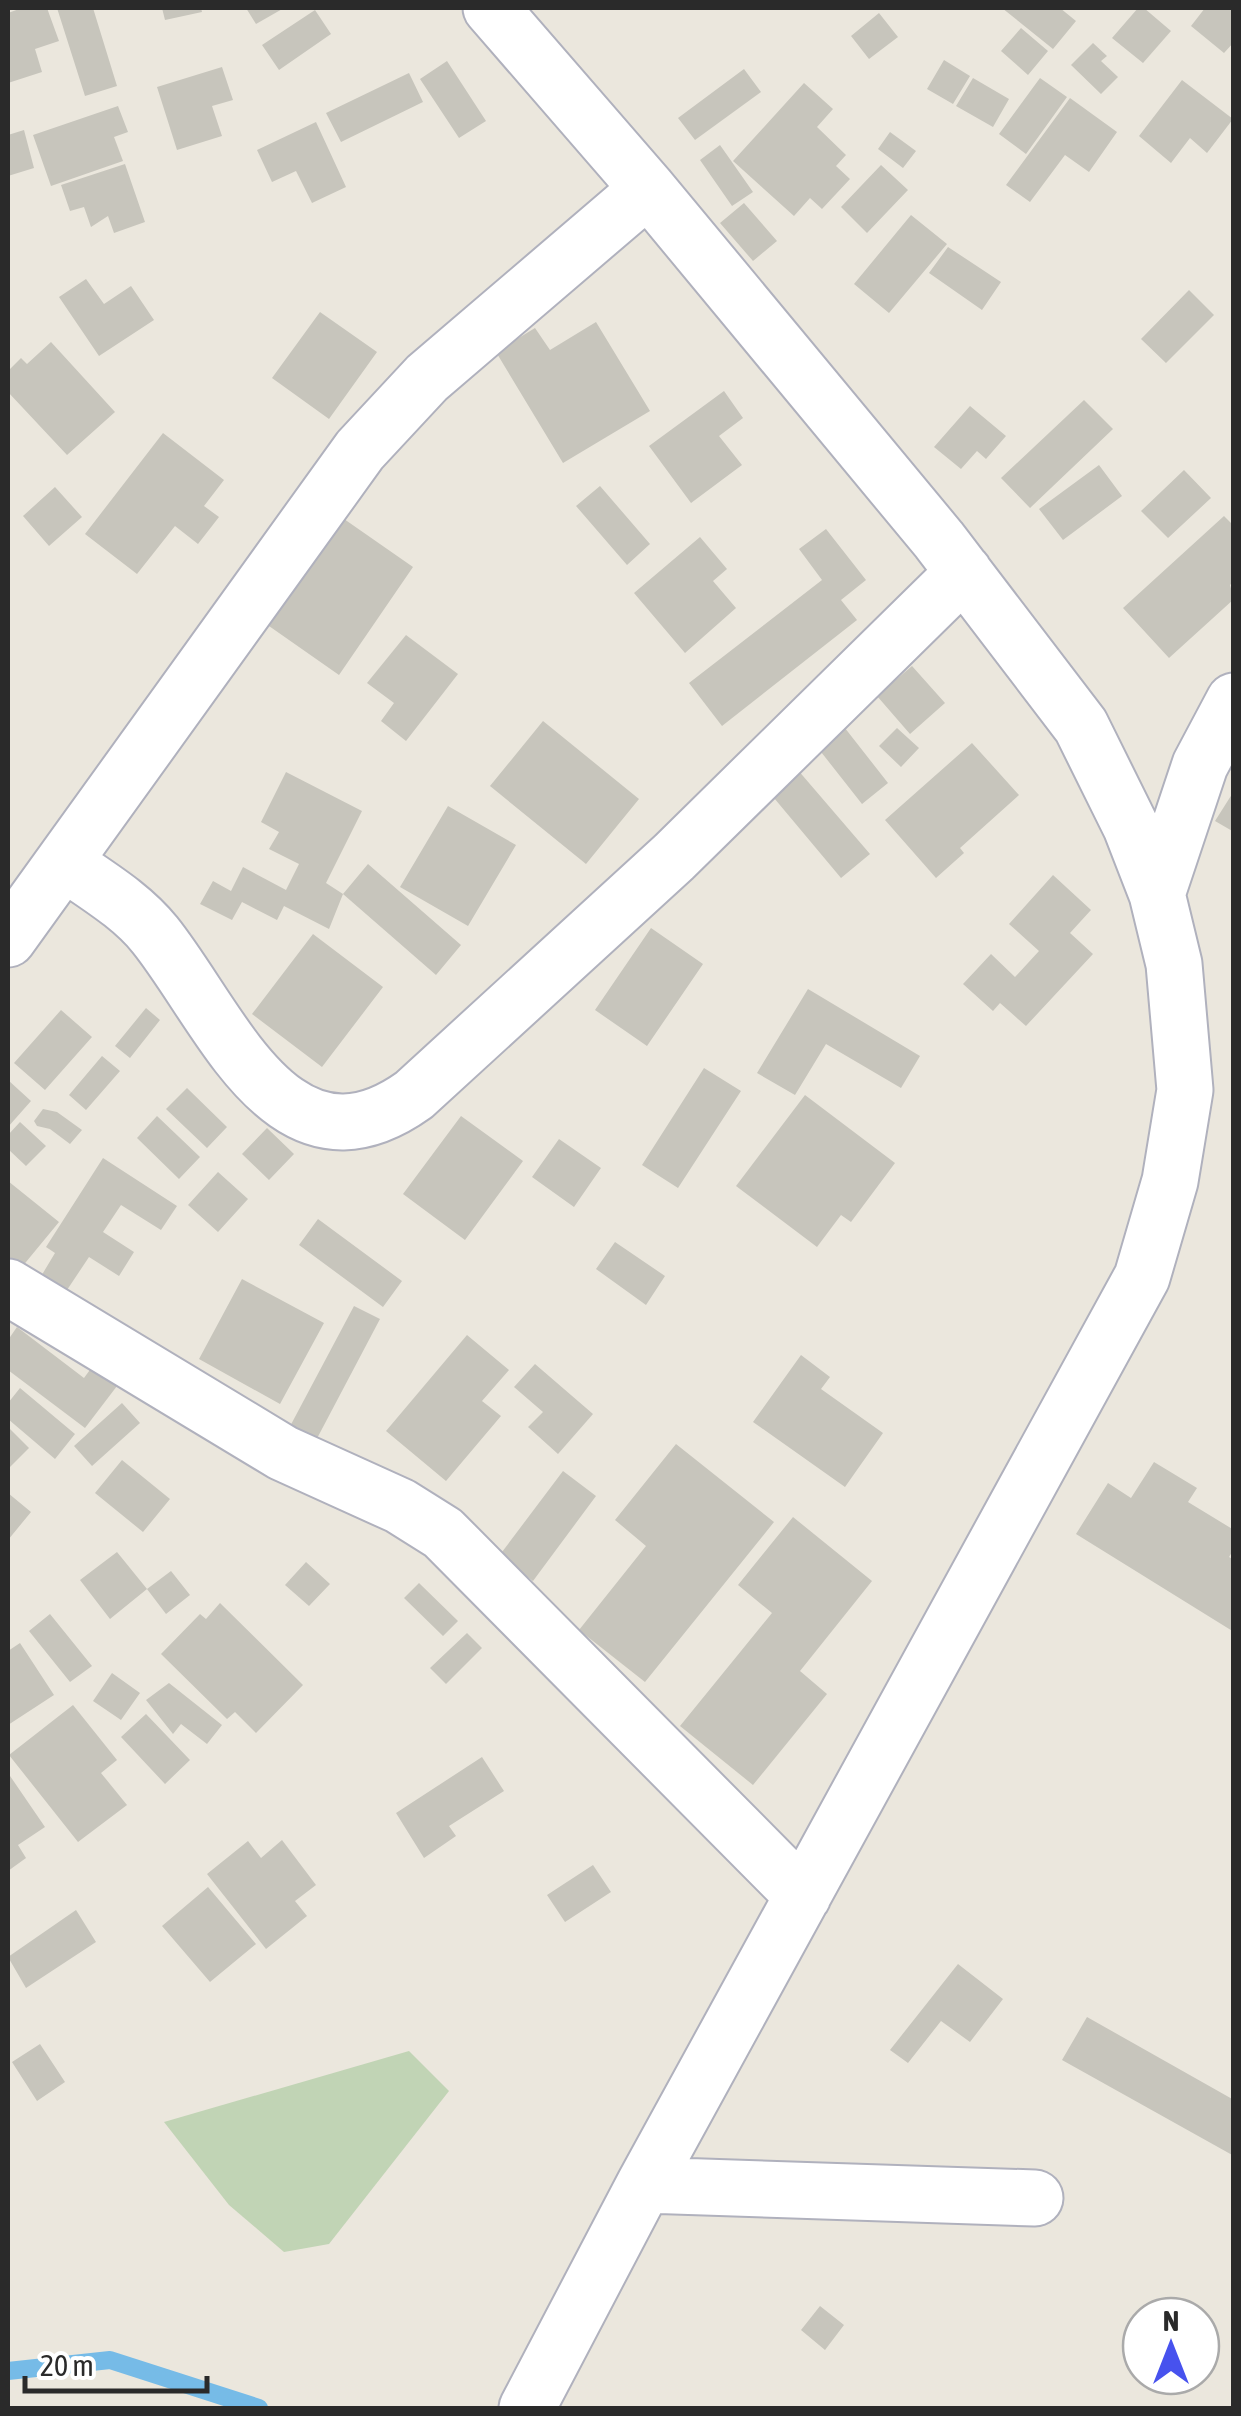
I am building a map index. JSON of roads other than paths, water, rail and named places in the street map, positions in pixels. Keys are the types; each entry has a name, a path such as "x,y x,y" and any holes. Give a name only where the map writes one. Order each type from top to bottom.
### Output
{"street":[{"path":"491,8 648,189 964,572 1081,726 1132,827 1157,894 1174,964 1185,1090 1170,1181 1142,1278 644,2185 527,2408"},
{"path":"8,939 360,450 427,378 648,189"},
{"path":"65,863 127,907 154,934 236,1053 288,1106 319,1122 368,1120 393,1110 414,1095 674,857 964,572"},
{"path":"1157,894 1200,765 1234,701"},
{"path":"8,1286 284,1452 400,1506 443,1532 804,1896"},
{"path":"644,2185 1035,2198"}],"waterway":[{"path":"8,2371 110,2360 259,2408"}]}
